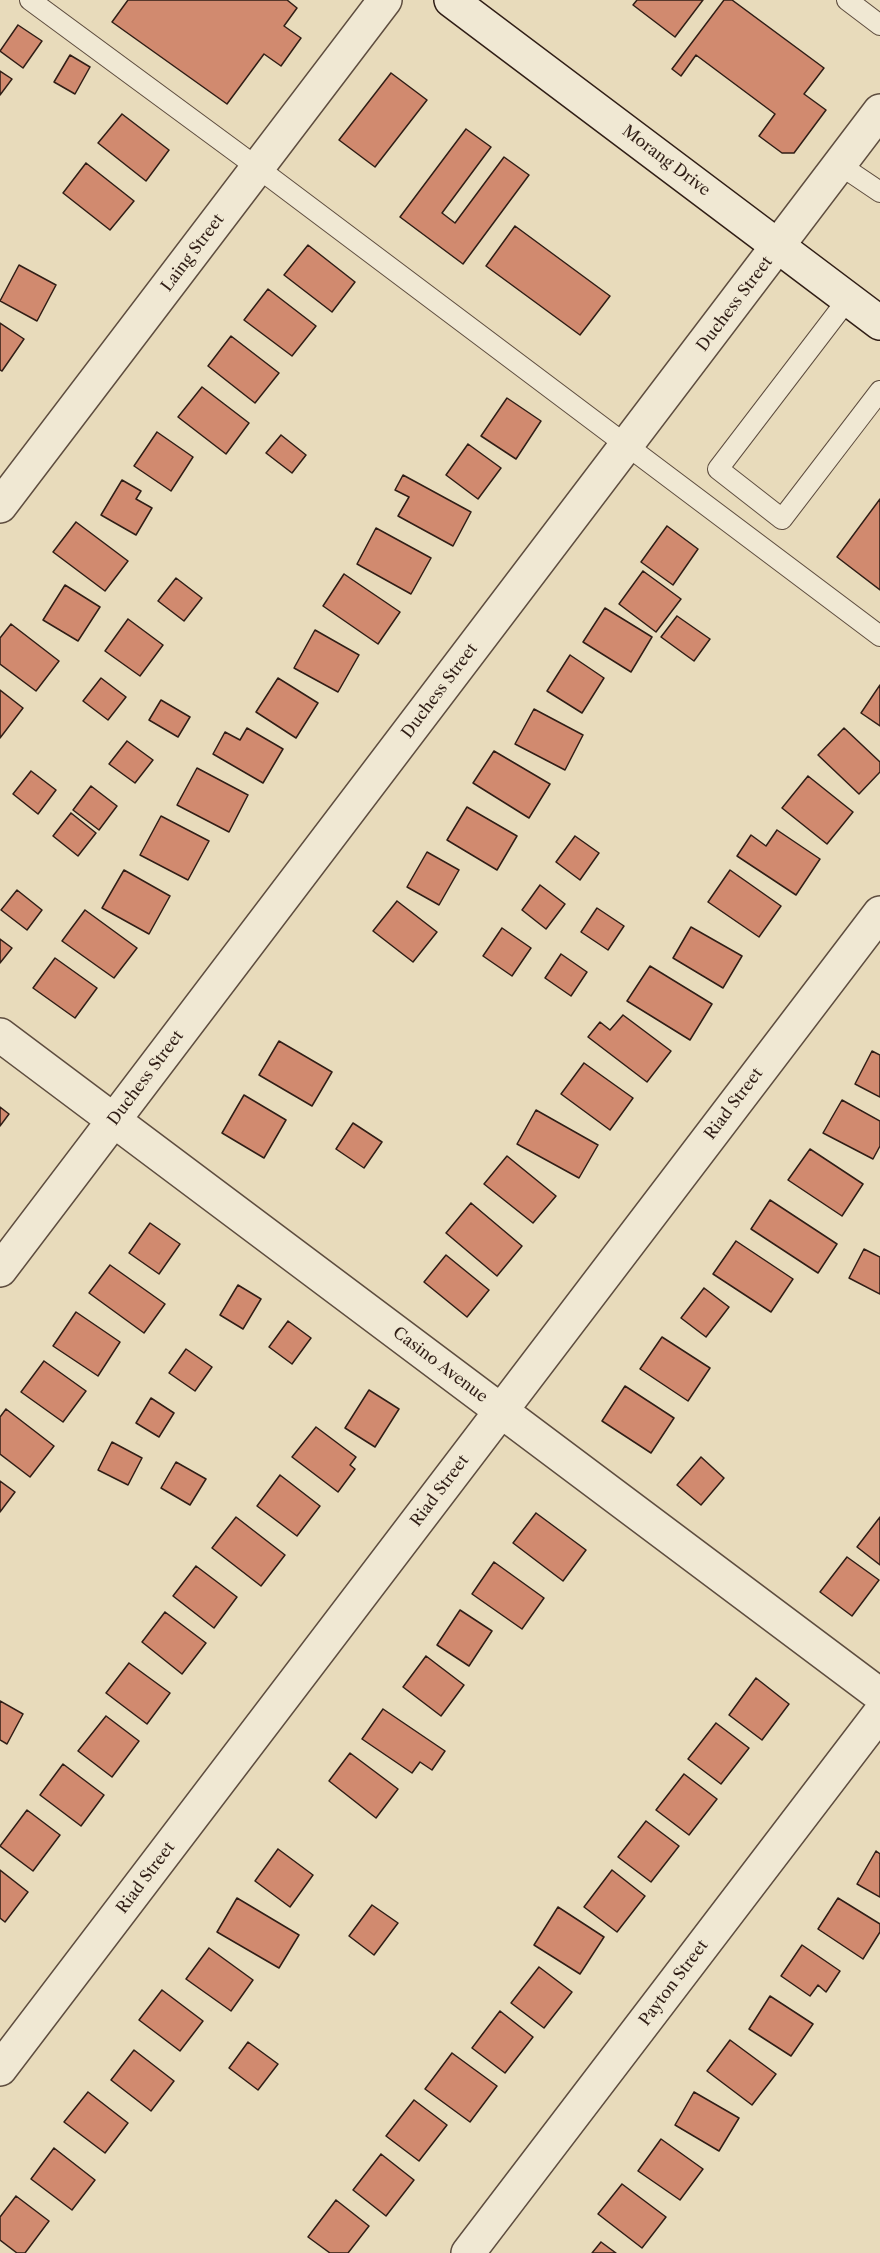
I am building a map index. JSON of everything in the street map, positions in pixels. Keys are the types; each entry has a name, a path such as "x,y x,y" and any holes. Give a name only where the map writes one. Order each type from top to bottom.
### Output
{"street":[{"name":"Laing Street","path":"0,506 385,0"},
{"name":"Morang Drive","path":"451,0 880,323"},
{"name":"Duchess Street","path":"0,1270 880,111"},
{"name":"Riad Street","path":"0,2069 880,913"},
{"name":"Casino Avenue","path":"0,1035 880,1695"},
{"name":"Payton Street","path":"468,2253 880,1713"}],"lane":[{"path":"30,0 258,168 880,636"},
{"path":"847,0 880,25"},
{"path":"840,165 880,192"},
{"path":"848,299 718,469 782,519 880,391"}],"building":[{"path":"128,0 287,0 297,8 284,26 301,38 281,66 264,54 227,104 112,22"},
{"path":"637,0 703,0 675,37 633,5"},
{"path":"724,0 732,0 824,68 804,94 826,110 794,153 782,153 759,136 775,114 696,55 681,76 672,69"},
{"path":"18,25 42,41 23,68 0,51"},
{"path":"70,55 90,67 75,94 54,82"},
{"path":"0,71 12,79 0,95"},
{"path":"391,73 427,100 375,167 339,140"},
{"path":"122,114 169,150 146,181 98,143"},
{"path":"466,129 491,147 442,213 455,223 504,157 529,175 463,264 400,217"},
{"path":"86,163 134,201 110,230 63,193"},
{"path":"515,226 610,296 580,335 486,266"},
{"path":"308,245 355,282 332,312 284,275"},
{"path":"19,265 56,285 37,321 0,301"},
{"path":"268,289 316,326 292,356 244,320"},
{"path":"0,323 24,339 2,371 0,370"},
{"path":"231,336 279,373 255,403 208,366"},
{"path":"202,387 249,423 226,454 178,417"},
{"path":"507,398 541,421 516,459 481,436"},
{"path":"157,432 193,457 171,491 134,466"},
{"path":"281,435 306,455 292,473 266,453"},
{"path":"468,444 501,468 478,499 446,475"},
{"path":"403,475 471,512 453,546 398,516 409,497 395,490"},
{"path":"122,480 141,491 136,499 152,508 136,535 101,515"},
{"path":"880,499 880,590 837,557"},
{"path":"76,522 128,561 105,591 53,552"},
{"path":"667,526 698,549 673,585 641,562"},
{"path":"376,528 431,558 411,594 357,564"},
{"path":"643,571 681,599 656,632 619,604"},
{"path":"344,574 400,612 378,644 323,606"},
{"path":"176,578 202,598 184,621 158,601"},
{"path":"65,585 100,607 78,641 43,620"},
{"path":"605,608 652,637 631,672 583,642"},
{"path":"677,616 710,639 694,661 661,637"},
{"path":"128,619 163,645 140,676 105,651"},
{"path":"11,624 59,661 36,691 0,664 0,638"},
{"path":"315,630 359,655 338,692 294,668"},
{"path":"570,655 604,678 582,713 547,691"},
{"path":"101,678 126,697 108,720 83,701"},
{"path":"278,678 318,703 296,738 256,712"},
{"path":"880,685 880,726 861,713"},
{"path":"0,690 23,708 0,738"},
{"path":"161,700 190,717 178,737 149,720"},
{"path":"534,709 583,735 565,770 515,744"},
{"path":"247,728 283,749 263,783 213,754 225,732 240,740"},
{"path":"844,728 880,762 880,772 859,794 818,755"},
{"path":"127,741 153,760 135,783 109,764"},
{"path":"494,751 550,784 529,818 473,783"},
{"path":"197,768 248,795 229,832 177,805"},
{"path":"31,771 56,790 38,814 13,794"},
{"path":"808,776 853,812 827,844 782,808"},
{"path":"91,786 117,806 99,830 73,810"},
{"path":"467,807 517,836 497,870 447,840"},
{"path":"71,813 96,833 78,856 53,836"},
{"path":"161,816 209,841 188,880 140,855"},
{"path":"777,830 820,859 796,895 737,856 751,835 766,846"},
{"path":"575,836 599,853 580,880 556,862"},
{"path":"427,852 459,870 439,905 407,887"},
{"path":"124,870 170,896 149,934 102,908"},
{"path":"730,870 781,906 759,937 708,902"},
{"path":"540,885 565,904 546,929 522,910"},
{"path":"17,890 42,910 27,930 1,910"},
{"path":"397,901 437,932 413,962 373,931"},
{"path":"597,908 624,926 608,950 581,932"},
{"path":"85,910 137,948 114,978 62,941"},
{"path":"691,927 742,956 723,988 673,958"},
{"path":"502,928 531,948 512,976 483,956"},
{"path":"0,939 12,948 0,963"},
{"path":"561,954 587,972 571,996 545,978"},
{"path":"55,958 97,988 75,1018 33,988"},
{"path":"650,966 712,1004 690,1040 627,1001"},
{"path":"623,1015 671,1051 647,1082 588,1037 600,1022 610,1030"},
{"path":"279,1041 332,1072 312,1106 259,1075"},
{"path":"872,1051 880,1055 880,1097 855,1084"},
{"path":"584,1063 633,1098 610,1130 561,1094"},
{"path":"244,1095 286,1120 264,1158 222,1133"},
{"path":"842,1100 880,1121 880,1146 873,1159 823,1133"},
{"path":"0,1107 9,1114 0,1126"},
{"path":"536,1110 598,1145 579,1178 517,1144"},
{"path":"353,1123 382,1142 364,1168 336,1149"},
{"path":"810,1149 863,1184 842,1216 788,1180"},
{"path":"507,1156 556,1196 533,1223 484,1184"},
{"path":"770,1200 837,1244 818,1273 751,1229"},
{"path":"471,1203 522,1246 497,1276 446,1233"},
{"path":"150,1223 180,1244 159,1274 129,1253"},
{"path":"736,1241 793,1279 771,1312 713,1274"},
{"path":"864,1249 880,1257 880,1294 849,1278"},
{"path":"446,1255 489,1290 467,1317 424,1282"},
{"path":"110,1265 165,1304 144,1333 89,1293"},
{"path":"238,1285 261,1299 243,1329 220,1315"},
{"path":"704,1288 729,1307 706,1337 681,1318"},
{"path":"76,1312 120,1342 98,1376 53,1346"},
{"path":"288,1321 311,1338 292,1364 269,1347"},
{"path":"662,1337 710,1368 688,1401 640,1369"},
{"path":"186,1349 212,1367 195,1391 169,1373"},
{"path":"44,1361 86,1391 63,1422 21,1392"},
{"path":"625,1386 674,1418 651,1453 602,1421"},
{"path":"369,1390 399,1409 375,1447 345,1428"},
{"path":"151,1398 174,1413 159,1437 136,1423"},
{"path":"6,1409 54,1446 30,1477 0,1454 0,1417"},
{"path":"316,1427 356,1457 350,1465 355,1469 338,1492 292,1457"},
{"path":"112,1442 142,1458 128,1485 98,1470"},
{"path":"701,1457 724,1478 701,1505 677,1485"},
{"path":"176,1462 206,1479 190,1505 161,1488"},
{"path":"280,1475 320,1506 297,1536 257,1506"},
{"path":"0,1481 15,1492 0,1512"},
{"path":"536,1513 586,1550 563,1581 513,1543"},
{"path":"236,1517 285,1555 261,1586 212,1548"},
{"path":"880,1517 880,1565 857,1547"},
{"path":"847,1557 879,1580 852,1616 820,1592"},
{"path":"494,1562 544,1598 522,1629 472,1594"},
{"path":"196,1566 237,1597 214,1628 173,1596"},
{"path":"460,1610 492,1631 469,1666 437,1645"},
{"path":"165,1612 206,1643 182,1674 142,1642"},
{"path":"426,1656 464,1685 441,1716 403,1687"},
{"path":"129,1663 170,1693 147,1724 106,1693"},
{"path":"756,1678 789,1704 762,1740 729,1715"},
{"path":"0,1701 23,1714 7,1744 0,1740"},
{"path":"383,1709 445,1751 432,1770 420,1762 412,1773 362,1739"},
{"path":"106,1716 139,1741 112,1777 78,1751"},
{"path":"716,1723 749,1748 721,1784 688,1759"},
{"path":"350,1753 398,1789 376,1818 329,1781"},
{"path":"63,1764 104,1795 81,1826 40,1795"},
{"path":"684,1774 717,1799 689,1835 656,1810"},
{"path":"27,1810 60,1835 33,1871 0,1846"},
{"path":"646,1821 679,1846 651,1882 618,1857"},
{"path":"278,1849 313,1875 290,1907 255,1881"},
{"path":"876,1851 880,1854 880,1897 857,1884"},
{"path":"0,1870 28,1892 5,1922 0,1918"},
{"path":"612,1870 645,1896 617,1932 584,1907"},
{"path":"237,1898 299,1935 279,1968 217,1932"},
{"path":"838,1898 880,1924 880,1932 863,1959 818,1929"},
{"path":"372,1905 398,1923 374,1955 349,1936"},
{"path":"558,1907 604,1937 580,1974 534,1945"},
{"path":"802,1945 840,1971 826,1992 818,1985 810,1996 781,1976"},
{"path":"209,1948 253,1980 231,2011 186,1979"},
{"path":"539,1967 572,1992 544,2028 511,2003"},
{"path":"162,1990 203,2021 180,2051 139,2020"},
{"path":"770,1996 813,2024 791,2056 749,2029"},
{"path":"500,2011 533,2037 505,2073 472,2048"},
{"path":"730,2040 776,2074 752,2105 707,2071"},
{"path":"248,2042 278,2064 258,2090 229,2068"},
{"path":"134,2050 174,2081 151,2111 111,2080"},
{"path":"452,2053 497,2086 470,2122 425,2089"},
{"path":"88,2092 128,2123 105,2153 64,2122"},
{"path":"694,2092 739,2118 719,2151 675,2125"},
{"path":"414,2100 447,2125 419,2161 386,2136"},
{"path":"661,2139 703,2169 680,2200 638,2171"},
{"path":"54,2148 95,2180 72,2210 31,2179"},
{"path":"381,2154 414,2180 386,2216 353,2190"},
{"path":"622,2184 666,2217 642,2248 598,2214"},
{"path":"16,2196 49,2221 25,2253 17,2253 0,2240 0,2217"},
{"path":"336,2200 369,2226 348,2253 330,2253 308,2237"},
{"path":"601,2242 616,2253 592,2253"}]}
